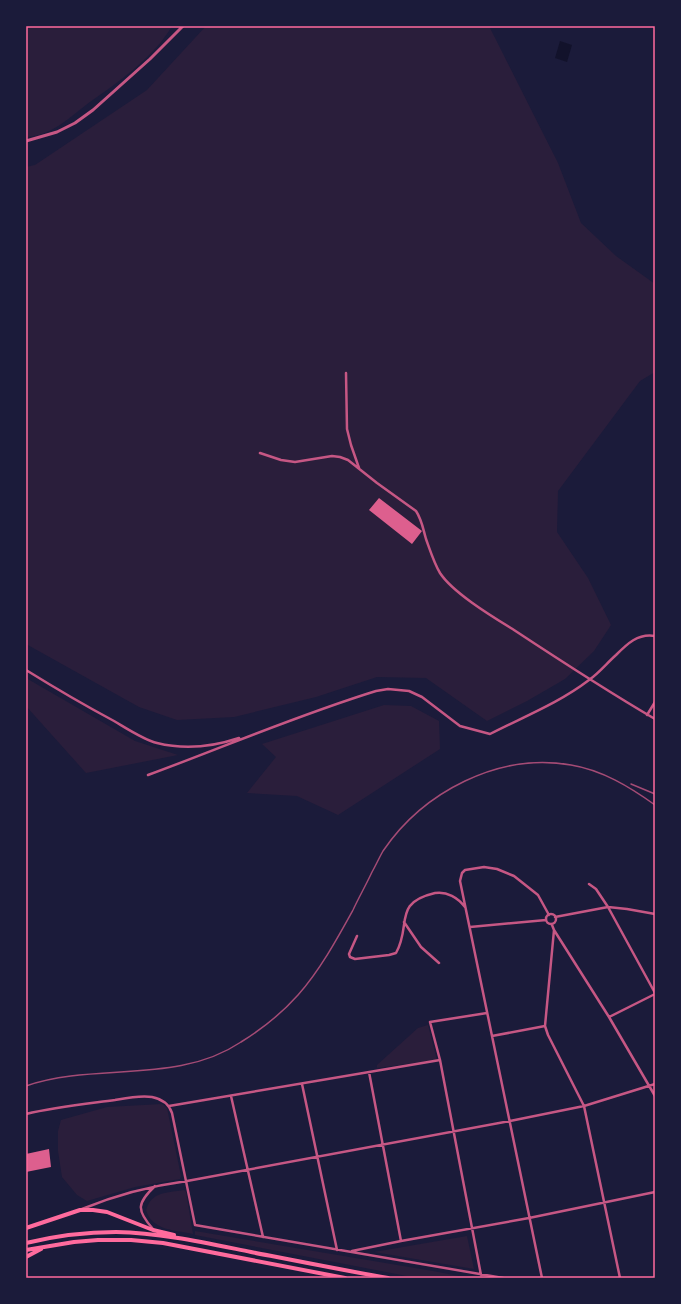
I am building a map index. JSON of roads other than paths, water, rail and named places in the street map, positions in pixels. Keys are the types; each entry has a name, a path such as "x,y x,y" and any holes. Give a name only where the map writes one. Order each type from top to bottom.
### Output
{"highway":[{"path":"26,1228 80,1210 93,1210 107,1212 153,1230 203,1243"},
{"path":"26,1243 65,1235 115,1232 159,1235 388,1278"},
{"path":"26,1250 46,1246 98,1240 157,1242 345,1278"},
{"path":"26,1257 46,1246"}],"street":[{"path":"26,141 57,132 75,123 93,110 150,59 183,26"},
{"path":"346,373 347,429 359,468"},
{"path":"260,453 281,460 295,462 332,456 348,460 377,484 416,511 420,518 426,540 440,573 459,593 590,680 655,719"},
{"path":"148,775 258,732 362,695 388,689 409,691 422,697 460,726 490,734 561,698 590,680 625,647 637,638 645,635 655,636"},
{"path":"26,670 73,699 156,743 192,747 218,744 258,732"},
{"path":"647,714 655,702"},
{"path":"542,1278 460,881 462,872 465,870 484,867 497,869 514,876 538,895 549,915 555,917 608,907 655,914"},
{"path":"589,884 596,889 608,907 655,994 609,1017"},
{"path":"357,936 349,954 350,957 355,959 390,955 396,953 399,947 408,910 415,900 422,896 439,893 447,894 455,897 466,909"},
{"path":"546,920 546,917 549,915"},
{"path":"552,924 556,921 555,917"},
{"path":"470,927 546,920"},
{"path":"546,920 548,924 552,924"},
{"path":"404,922 421,947 439,963"},
{"path":"552,924 554,930 609,1017 655,1096"},
{"path":"554,930 545,1026 548,1036 584,1106 620,1278"},
{"path":"481,1275 440,1060 430,1022 487,1013"},
{"path":"492,1036 545,1026"},
{"path":"169,1106 440,1060"},
{"path":"369,1072 401,1241"},
{"path":"302,1084 337,1250"},
{"path":"80,1210 119,1195 155,1186 453,1132 584,1106 655,1084"},
{"path":"232,1096 263,1237"},
{"path":"26,1114 139,1097 151,1097 164,1101 169,1106 172,1113 195,1225 503,1278"},
{"path":"153,1230 140,1212 142,1201 146,1194 155,1186"},
{"path":"350,1252 401,1241 530,1218 655,1192"}],"railway":[{"path":"26,1086 53,1079 80,1075 136,1071 190,1064 216,1055 257,1032 285,1008 314,975 347,921 383,851 400,830 419,811 441,794 465,781 490,771 517,765 544,763 571,765 605,775 636,792 655,805"},
{"path":"631,784 655,794"}]}
